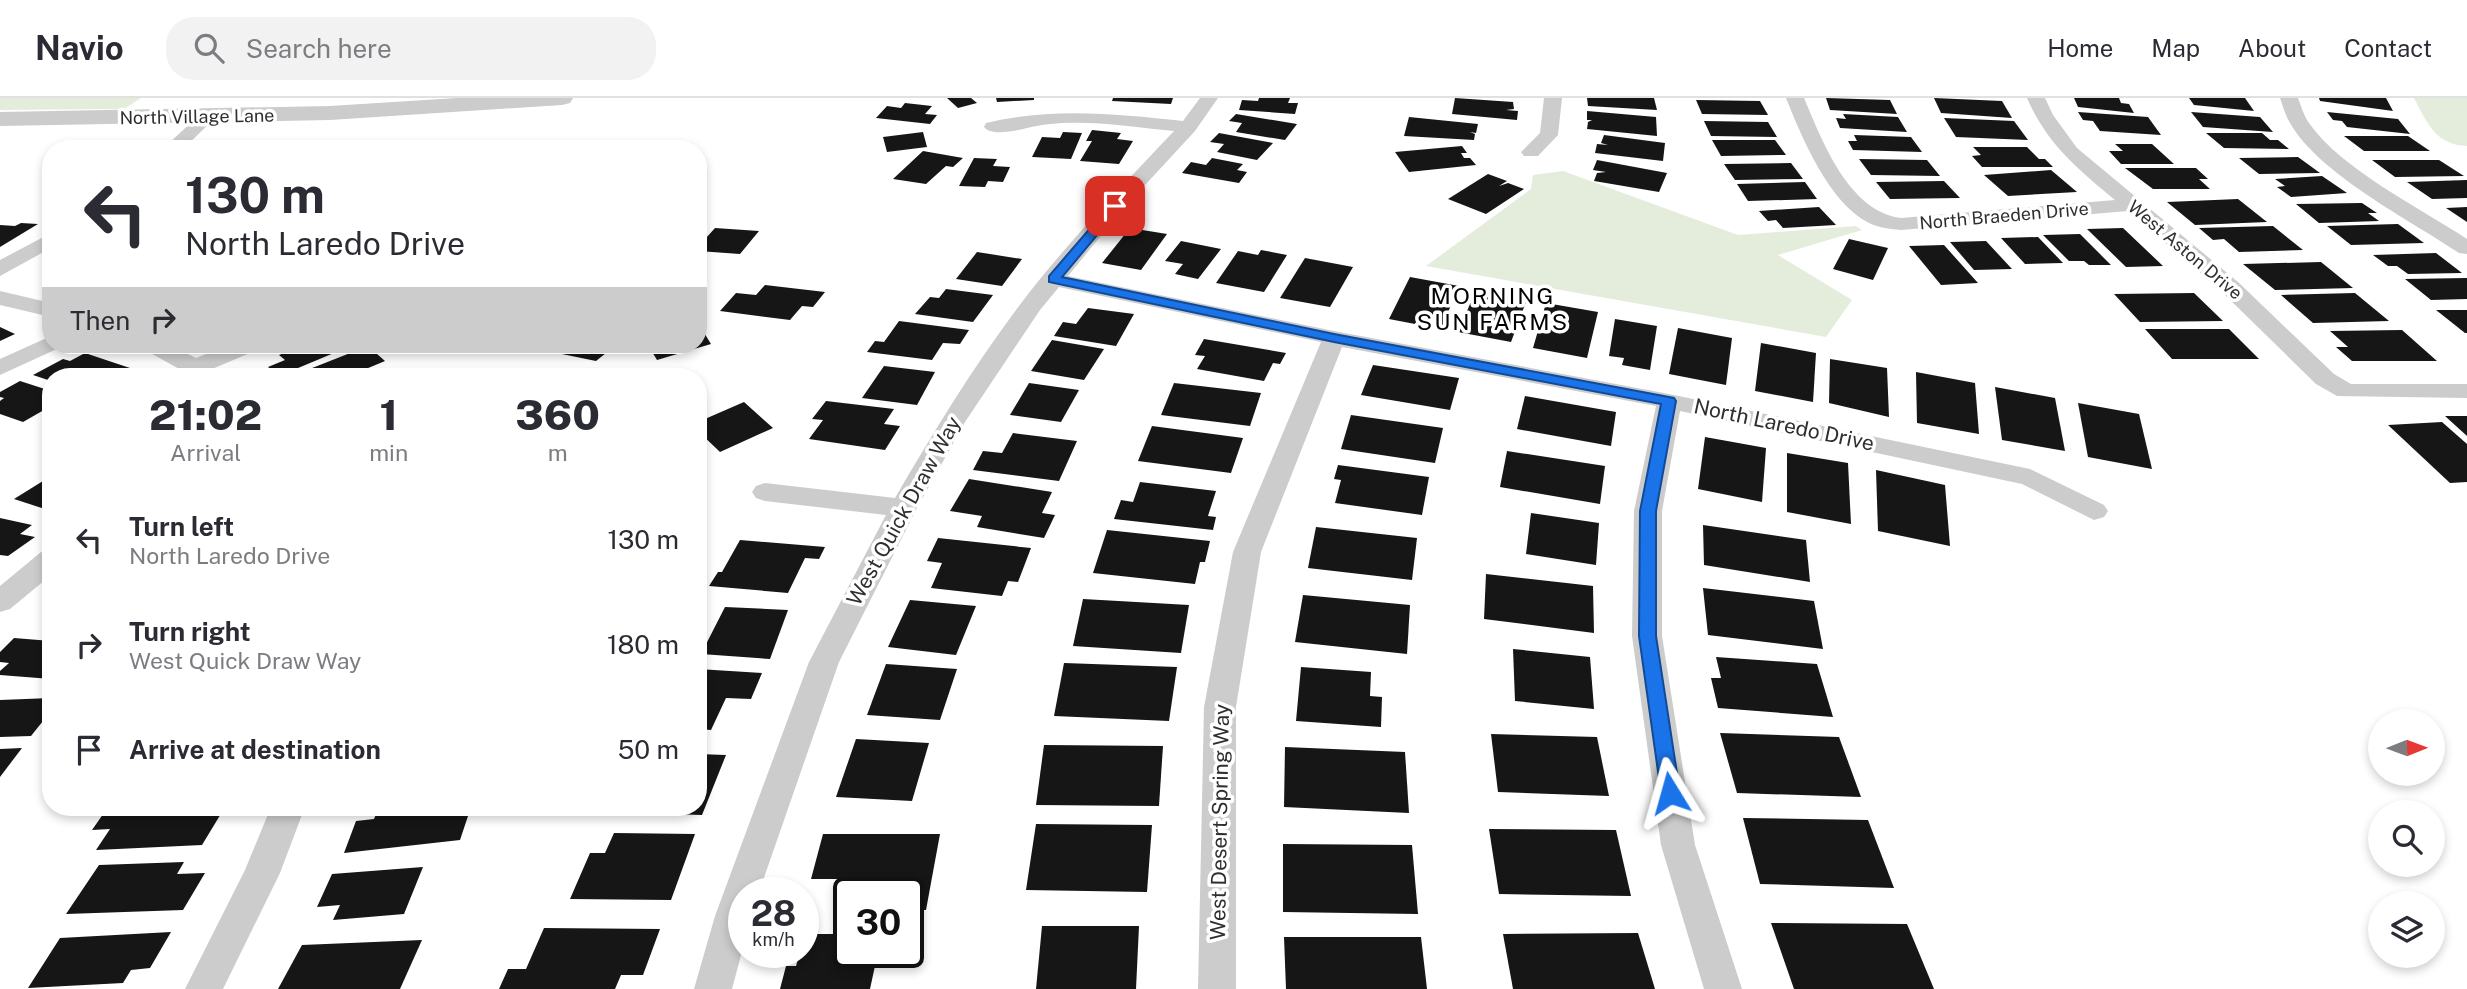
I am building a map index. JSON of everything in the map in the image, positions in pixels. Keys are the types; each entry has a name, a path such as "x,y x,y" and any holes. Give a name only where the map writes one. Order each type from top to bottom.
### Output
{"street":[{"name":"North Village Lane","path":"0,119 207,117 407,109 562,98"},
{"name":"West Quick Draw Way","path":"713,989 733,916 824,662 903,508 952,422 1024,315 1115,206 1188,127 1209,98"},
{"path":"1531,152 1549,135 1553,98"},
{"name":"North Braeden Drive","path":"1795,98 1811,138 1829,168 1863,211 1877,220 1901,224 2133,205"},
{"name":"West Aston Drive","path":"2036,98 2044,116 2070,152 2230,287 2325,379 2346,391 2467,391"},
{"path":"2289,98 2299,122 2315,143 2351,171 2467,248"},
{"path":"182,140 207,117"},
{"path":"993,127 1046,119 1086,117 1188,127"},
{"path":"0,269 42,244"},
{"name":"North Laredo Drive","path":"1054,279 1334,338 1669,401 2031,477 2094,512"},
{"path":"0,298 42,308"},
{"name":"West Desert Spring Way","path":"1217,989 1220,707 1247,552 1334,338"},
{"path":"0,368 42,347"},
{"path":"169,354 193,368"},
{"path":"207,368 233,354"},
{"path":"1669,401 1648,511 1647,636 1678,845 1723,989"},
{"path":"765,492 903,508"},
{"path":"0,602 42,567"},
{"path":"204,989 262,873 284,816"}],"green space":[{"path":"0,98 141,98 124,109 0,110"},
{"path":"2414,98 2467,98 2467,146 2447,142 2440,137 2428,124"},
{"path":"1563,171 1738,235 1856,226 1862,230 1778,255 1852,300 1826,337 1426,266 1531,189 1533,175"}],"building":[{"path":"947,98 971,98 977,103 958,108"},
{"path":"996,98 1034,98 1034,100 997,102"},
{"path":"1113,98 1173,98 1171,104 1112,101"},
{"path":"1259,98 1290,98 1288,103 1298,103 1295,114 1239,110 1242,100 1258,101"},
{"path":"1455,98 1513,102 1514,109 1506,110 1518,111 1517,120 1452,114"},
{"path":"1587,98 1654,98 1657,110 1588,106"},
{"path":"1826,98 1890,100 1897,114 1830,110"},
{"path":"1934,98 2002,101 2012,118 1941,113"},
{"path":"2074,98 2119,98 2121,103 2129,104 2134,113 2078,107"},
{"path":"2189,98 2245,98 2254,111 2194,105"},
{"path":"2319,98 2386,98 2393,111 2320,101"},
{"path":"1696,100 1760,101 1768,115 1702,114"},
{"path":"905,103 932,106 925,114 937,115 930,124 876,118 887,106 901,108"},
{"path":"1587,111 1656,117 1657,136 1587,129 1588,122 1592,120 1587,120"},
{"path":"2078,112 2148,117 2161,135 2100,131 2093,121 2083,120"},
{"path":"2191,112 2260,117 2273,132 2203,127"},
{"path":"2327,112 2398,119 2410,134 2347,127 2342,121 2333,120"},
{"path":"1236,114 1297,124 1285,140 1236,132 1242,123 1229,121"},
{"path":"1843,114 1898,117 1907,132 1840,128 1836,118 1846,119"},
{"path":"1409,117 1478,124 1476,133 1470,132 1475,134 1474,140 1404,136"},
{"path":"1944,118 2014,121 2028,140 1956,137"},
{"path":"1704,121 1768,122 1777,137 1711,136"},
{"path":"1092,130 1121,133 1117,139 1133,141 1119,164 1080,161 1092,141 1086,141"},
{"path":"923,132 927,147 887,152 883,137"},
{"path":"1063,132 1082,133 1071,159 1032,157 1042,137 1060,138"},
{"path":"1219,133 1273,143 1257,160 1217,152 1224,144 1210,142"},
{"path":"2206,133 2262,133 2270,140 2278,140 2289,149 2224,148"},
{"path":"1604,135 1665,143 1663,161 1595,153 1597,144 1608,145 1601,143"},
{"path":"1854,135 1911,137 1922,152 1853,150 1848,141 1857,141"},
{"path":"2344,136 2408,136 2430,151 2364,151"},
{"path":"1712,140 1775,140 1786,155 1721,156"},
{"path":"2115,144 2152,144 2174,164 2121,164 2109,151 2123,151"},
{"path":"1462,146 1467,153 1461,153 1464,158 1470,158 1476,165 1409,172 1395,152"},
{"path":"1973,147 2027,147 2039,159 2045,159 2053,167 1982,167 1972,156 1981,155"},
{"path":"923,151 963,158 953,167 946,166 926,184 893,179"},
{"path":"2298,157 2320,173 2259,174 2239,158"},
{"path":"974,158 997,159 993,166 1010,167 1003,182 988,181 985,187 959,186"},
{"path":"1212,158 1243,164 1237,170 1247,172 1239,183 1182,173 1191,162 1206,165"},
{"path":"1859,159 1927,160 1940,176 1871,175"},
{"path":"1597,160 1667,173 1659,192 1594,181 1597,173 1606,172 1593,170"},
{"path":"2372,160 2439,160 2464,176 2395,177"},
{"path":"1791,163 1803,179 1735,180 1724,164"},
{"path":"2125,168 2196,168 2208,179 2199,179 2210,189 2153,189"},
{"path":"2051,170 2077,192 2008,196 1984,175"},
{"path":"1488,174 1507,181 1499,186 1508,183 1524,189 1486,214 1448,199"},
{"path":"2322,176 2347,193 2291,197 2277,187 2285,186 2275,179"},
{"path":"2467,180 2467,198 2432,199 2407,182"},
{"path":"1944,181 1960,198 1890,199 1876,182"},
{"path":"1805,182 1817,199 1748,201 1737,184"},
{"path":"2238,199 2267,222 2195,225 2167,202"},
{"path":"2362,203 2377,213 2368,213 2379,221 2319,223 2296,204"},
{"path":"1819,207 1836,225 1783,228 1776,220 1768,221 1759,211"},
{"path":"2467,207 2467,222 2446,208"},
{"path":"21,223 38,224 0,247 0,225 15,226"},
{"path":"2398,224 2424,243 2351,245 2327,226"},
{"path":"2273,226 2303,250 2239,252 2224,239 2213,240 2199,228"},
{"path":"715,228 759,231 740,254 707,252 707,237"},
{"path":"1130,228 1167,234 1141,270 1102,263"},
{"path":"2123,228 2163,266 2126,267 2087,229"},
{"path":"2080,234 2111,265 2069,261 2043,235"},
{"path":"2038,237 2063,263 2025,264 2001,238"},
{"path":"1849,239 1888,248 1873,280 1833,269"},
{"path":"1181,241 1221,249 1198,279 1175,274 1183,264 1165,261"},
{"path":"1986,241 2012,269 1974,270 1950,242"},
{"path":"1944,245 1978,283 1941,285 1909,246"},
{"path":"1261,250 1287,255 1264,292 1216,283 1238,251 1258,255"},
{"path":"977,252 1022,259 1002,286 956,279"},
{"path":"2436,253 2462,273 2408,274 2397,266 2388,266 2373,255"},
{"path":"1305,258 1353,267 1330,307 1280,298"},
{"path":"2321,262 2353,288 2275,290 2243,264"},
{"path":"1410,277 1459,286 1441,329 1389,319"},
{"path":"2467,278 2467,299 2431,300 2405,279"},
{"path":"765,285 825,292 813,307 802,306 790,320 720,311 736,293 756,295"},
{"path":"946,289 993,295 973,322 915,314 930,297 939,298"},
{"path":"1476,290 1527,299 1511,342 1458,332"},
{"path":"2194,293 2223,321 2140,322 2114,294"},
{"path":"2355,293 2389,321 2313,323 2281,295"},
{"path":"1546,303 1598,312 1587,358 1533,348"},
{"path":"1088,308 1134,314 1116,346 1054,336 1063,322 1076,324"},
{"path":"2436,310 2467,310 2467,333 2465,333"},
{"path":"1615,319 1657,326 1650,370 1622,365 1624,358 1609,356"},
{"path":"899,321 969,330 960,344 943,343 932,360 867,352 875,341 884,342"},
{"path":"0,327 15,334 0,341"},
{"path":"1678,328 1732,338 1726,385 1669,374"},
{"path":"2145,329 2229,329 2259,359 2172,359"},
{"path":"2402,330 2437,361 2352,361 2336,347 2348,347 2330,331"},
{"path":"1204,339 1286,353 1280,364 1273,363 1264,381 1197,369 1205,356 1195,355"},
{"path":"1052,340 1104,349 1084,380 1031,371"},
{"path":"1761,343 1816,353 1813,402 1755,391"},
{"path":"88,354 130,368 46,368 63,359 70,361"},
{"path":"332,354 298,368 268,367 285,360 279,355"},
{"path":"348,354 377,354 385,361 368,368 312,368"},
{"path":"562,354 605,354 596,361"},
{"path":"653,354 677,354 657,360"},
{"path":"1830,359 1887,368 1889,417 1829,403"},
{"path":"1373,365 1459,378 1450,410 1361,395"},
{"path":"884,366 935,372 917,405 862,398"},
{"path":"42,370 42,378 33,375"},
{"path":"1916,372 1975,383 1979,434 1917,423"},
{"path":"20,381 42,388 42,411 23,422 0,414 0,401 4,398 0,397 0,392"},
{"path":"1029,383 1079,390 1061,422 1010,415"},
{"path":"1174,383 1261,393 1250,426 1161,415"},
{"path":"1995,387 2055,398 2065,451 2002,440"},
{"path":"1525,396 1616,412 1611,446 1517,429"},
{"path":"826,401 894,409 884,424 900,426 885,450 809,439 823,420 812,419"},
{"path":"744,402 773,428 720,452 707,440 707,418"},
{"path":"2078,403 2139,414 2152,469 2088,457"},
{"path":"1351,415 1443,428 1435,463 1341,449"},
{"path":"2445,416 2467,416 2467,436"},
{"path":"2442,422 2467,444 2467,482 2450,483 2388,425"},
{"path":"1152,426 1243,438 1231,473 1138,461"},
{"path":"1013,433 1077,441 1059,481 973,470 983,451 1002,453"},
{"path":"1705,437 1766,448 1762,502 1698,489"},
{"path":"1507,451 1605,466 1600,504 1500,487"},
{"path":"1787,453 1848,463 1851,524 1787,512"},
{"path":"1338,465 1429,477 1422,515 1335,503 1341,480 1334,479"},
{"path":"1876,470 1945,485 1950,546 1878,531"},
{"path":"969,479 1052,492 1042,513 1055,515 1044,538 977,527 982,516 950,511"},
{"path":"42,482 42,508 14,499"},
{"path":"1140,482 1216,491 1208,516 1216,517 1213,530 1114,519 1121,500 1133,502"},
{"path":"1531,513 1599,523 1596,565 1526,554"},
{"path":"0,518 32,525 20,534 35,537 8,556 0,555"},
{"path":"1703,525 1806,540 1810,582 1704,565"},
{"path":"1316,527 1417,538 1412,580 1308,568"},
{"path":"1107,530 1210,541 1205,562 1200,562 1195,584 1093,573"},
{"path":"938,538 1031,548 1018,582 1008,581 1002,596 931,588 942,563 927,561"},
{"path":"740,540 825,547 819,559 805,558 788,593 709,586 718,572 722,572"},
{"path":"1486,574 1593,586 1594,633 1484,619"},
{"path":"1703,588 1814,601 1823,649 1708,635"},
{"path":"1303,595 1410,605 1407,654 1295,642"},
{"path":"1083,599 1189,605 1181,653 1073,646"},
{"path":"910,600 976,606 956,655 888,647"},
{"path":"725,607 788,610 770,659 707,654 707,642"},
{"path":"14,638 42,640 42,678 0,675 0,671 9,663 0,662 0,652"},
{"path":"1513,649 1590,657 1594,709 1515,701"},
{"path":"1716,657 1817,664 1833,717 1718,708 1711,678 1721,678"},
{"path":"1064,663 1177,667 1169,721 1054,716"},
{"path":"886,664 957,669 940,720 867,715"},
{"path":"1301,667 1371,672 1370,696 1382,697 1381,727 1296,721"},
{"path":"707,670 762,673 751,699 726,698 711,730 707,730"},
{"path":"42,698 42,722 31,736 0,737 0,700"},
{"path":"1720,733 1839,737 1861,797 1737,793"},
{"path":"1491,734 1597,737 1609,796 1498,792"},
{"path":"856,739 929,743 912,801 836,797"},
{"path":"1044,745 1163,746 1159,806 1036,805"},
{"path":"1285,747 1405,752 1409,813 1284,807"},
{"path":"22,748 0,777 0,749"},
{"path":"707,754 726,755 707,802"},
{"path":"102,816 220,816 202,845 96,850 110,829 92,830"},
{"path":"375,816 468,816 460,840 344,853 356,821 374,819"},
{"path":"1743,818 1868,820 1894,888 1760,884"},
{"path":"1036,824 1152,825 1147,892 1026,890"},
{"path":"1489,829 1616,830 1631,896 1499,894"},
{"path":"614,833 695,834 671,900 570,899 590,853 605,853"},
{"path":"823,834 940,834 926,910 924,877 812,877"},
{"path":"1283,844 1412,845 1418,914 1283,912"},
{"path":"184,862 177,874 205,873 183,910 66,914 99,865"},
{"path":"423,867 404,914 333,920 340,905 317,907 332,874"},
{"path":"1771,923 1907,924 1934,989 1794,989"},
{"path":"1042,926 1139,926 1136,989 1036,989"},
{"path":"544,928 660,929 643,975 621,975 615,989 499,989 508,969 526,969"},
{"path":"171,932 150,968 131,970 123,983 28,988 60,938"},
{"path":"1638,933 1655,989 1513,989 1503,934"},
{"path":"819,934 833,934 833,968 875,968 870,989 780,989 785,968 819,968"},
{"path":"1284,937 1421,937 1427,989 1286,989"},
{"path":"422,940 400,989 278,989 302,945"}],"district":[{"name":"MORNING SUN FARMS","path":"1493,309"}],"route":[{"path":"1115,206 1054,279 1334,338 1669,401 1648,511 1647,636 1670,793"}]}
